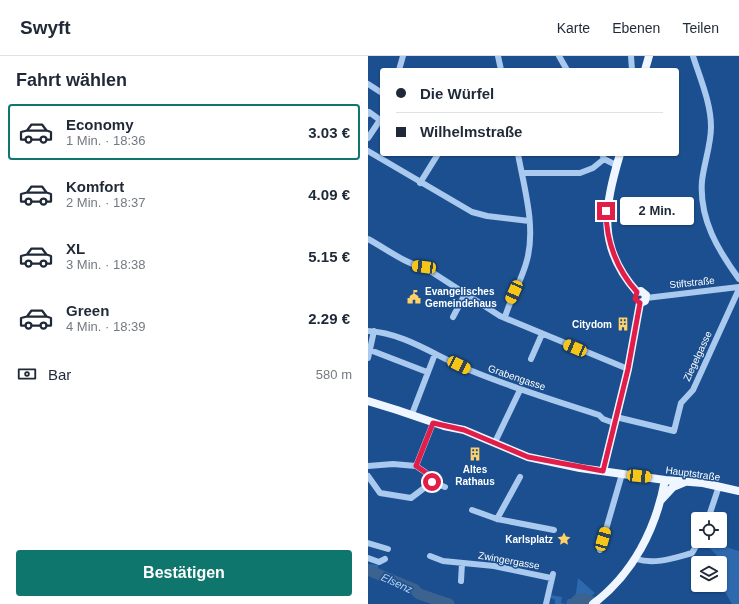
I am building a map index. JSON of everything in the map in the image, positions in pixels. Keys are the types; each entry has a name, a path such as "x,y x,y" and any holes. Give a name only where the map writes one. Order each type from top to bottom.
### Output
{"main road":[{"path":"646,68 649,56"},
{"path":"603,471 643,300 635,299 637,292 627,280 619,265 608,236 606,211 619,156"},
{"name":"Hauptstraße","path":"368,401 412,414 433,423 464,430 528,457 603,471 665,480 688,481 739,491"},
{"path":"596,602 624,576 636,559 658,504 665,480"},
{"path":"658,504 673,487 688,481"}],"street":[{"path":"400,68 403,56"},
{"path":"498,56 501,68"},
{"path":"559,56 566,68"},
{"path":"631,56 632,68"},
{"path":"693,56 710,111 711,128 702,182 708,227 718,250 739,279"},
{"path":"368,84 380,92"},
{"path":"368,114 369,112 380,120 368,138"},
{"path":"368,151 420,183 472,212 487,216 529,221"},
{"path":"420,183 437,156"},
{"path":"505,317 528,258 529,221 518,156"},
{"path":"522,173 580,173 593,168 603,157 616,165"},
{"path":"368,239 414,266 424,267 500,316 628,369"},
{"name":"Stiftstraße","path":"643,300 739,288"},
{"name":"Ziegelgasse","path":"674,431 681,403 693,390 739,288"},
{"path":"453,317 465,294"},
{"path":"368,358 371,331"},
{"name":"Grabengasse","path":"371,331 411,342 471,371 520,390 599,415 603,419 674,431"},
{"path":"531,359 542,334"},
{"path":"370,350 427,372"},
{"path":"412,414 435,354"},
{"path":"496,440 520,390"},
{"path":"416,466 433,423"},
{"path":"368,466 393,464 416,466 425,472 432,482 445,487"},
{"path":"600,550 622,474"},
{"path":"368,476 380,493 411,498 432,482"},
{"path":"497,519 520,478"},
{"path":"710,512 719,486"},
{"path":"472,510 497,519 554,530"},
{"path":"368,543 388,549"},
{"path":"636,559 650,562 671,559 692,553 695,548"},
{"name":"Zwingergasse","path":"430,556 443,561 494,566 552,576 546,604"},
{"path":"368,558 379,562 385,560"},
{"name":"Zwingergasse","path":"461,581 462,562"}],"shaded area":[{"path":"727,547 739,551 739,604 732,604 725,592 727,592 727,556 717,555 709,548"},
{"path":"368,564 378,565 378,569 404,579 400,587 368,575"},
{"path":"578,578 595,593 590,597 579,595 569,604 566,604 568,599 572,599 576,593"},
{"path":"551,595 562,597 561,603 566,604 555,604 555,600 551,598"}],"waterway":[{"name":"Elsenz","path":"368,570 414,589 419,594 449,604"},
{"name":"Elsenz","path":"573,604 580,599 589,600 594,604"}],"place":[{"name":"Evangelisches Gemeindehaus","path":"414,297"},
{"name":"Citydom","path":"623,324"},
{"name":"Altes Rathaus","path":"475,454"},
{"name":"Karlsplatz","path":"564,539"}],"route":[{"path":"432,482 425,472 416,466 417,460 433,423 464,430 528,457 580,468 603,471 614,423 621,401 640,303 635,299 637,292 627,280 612,250 606,227 606,211"}]}
